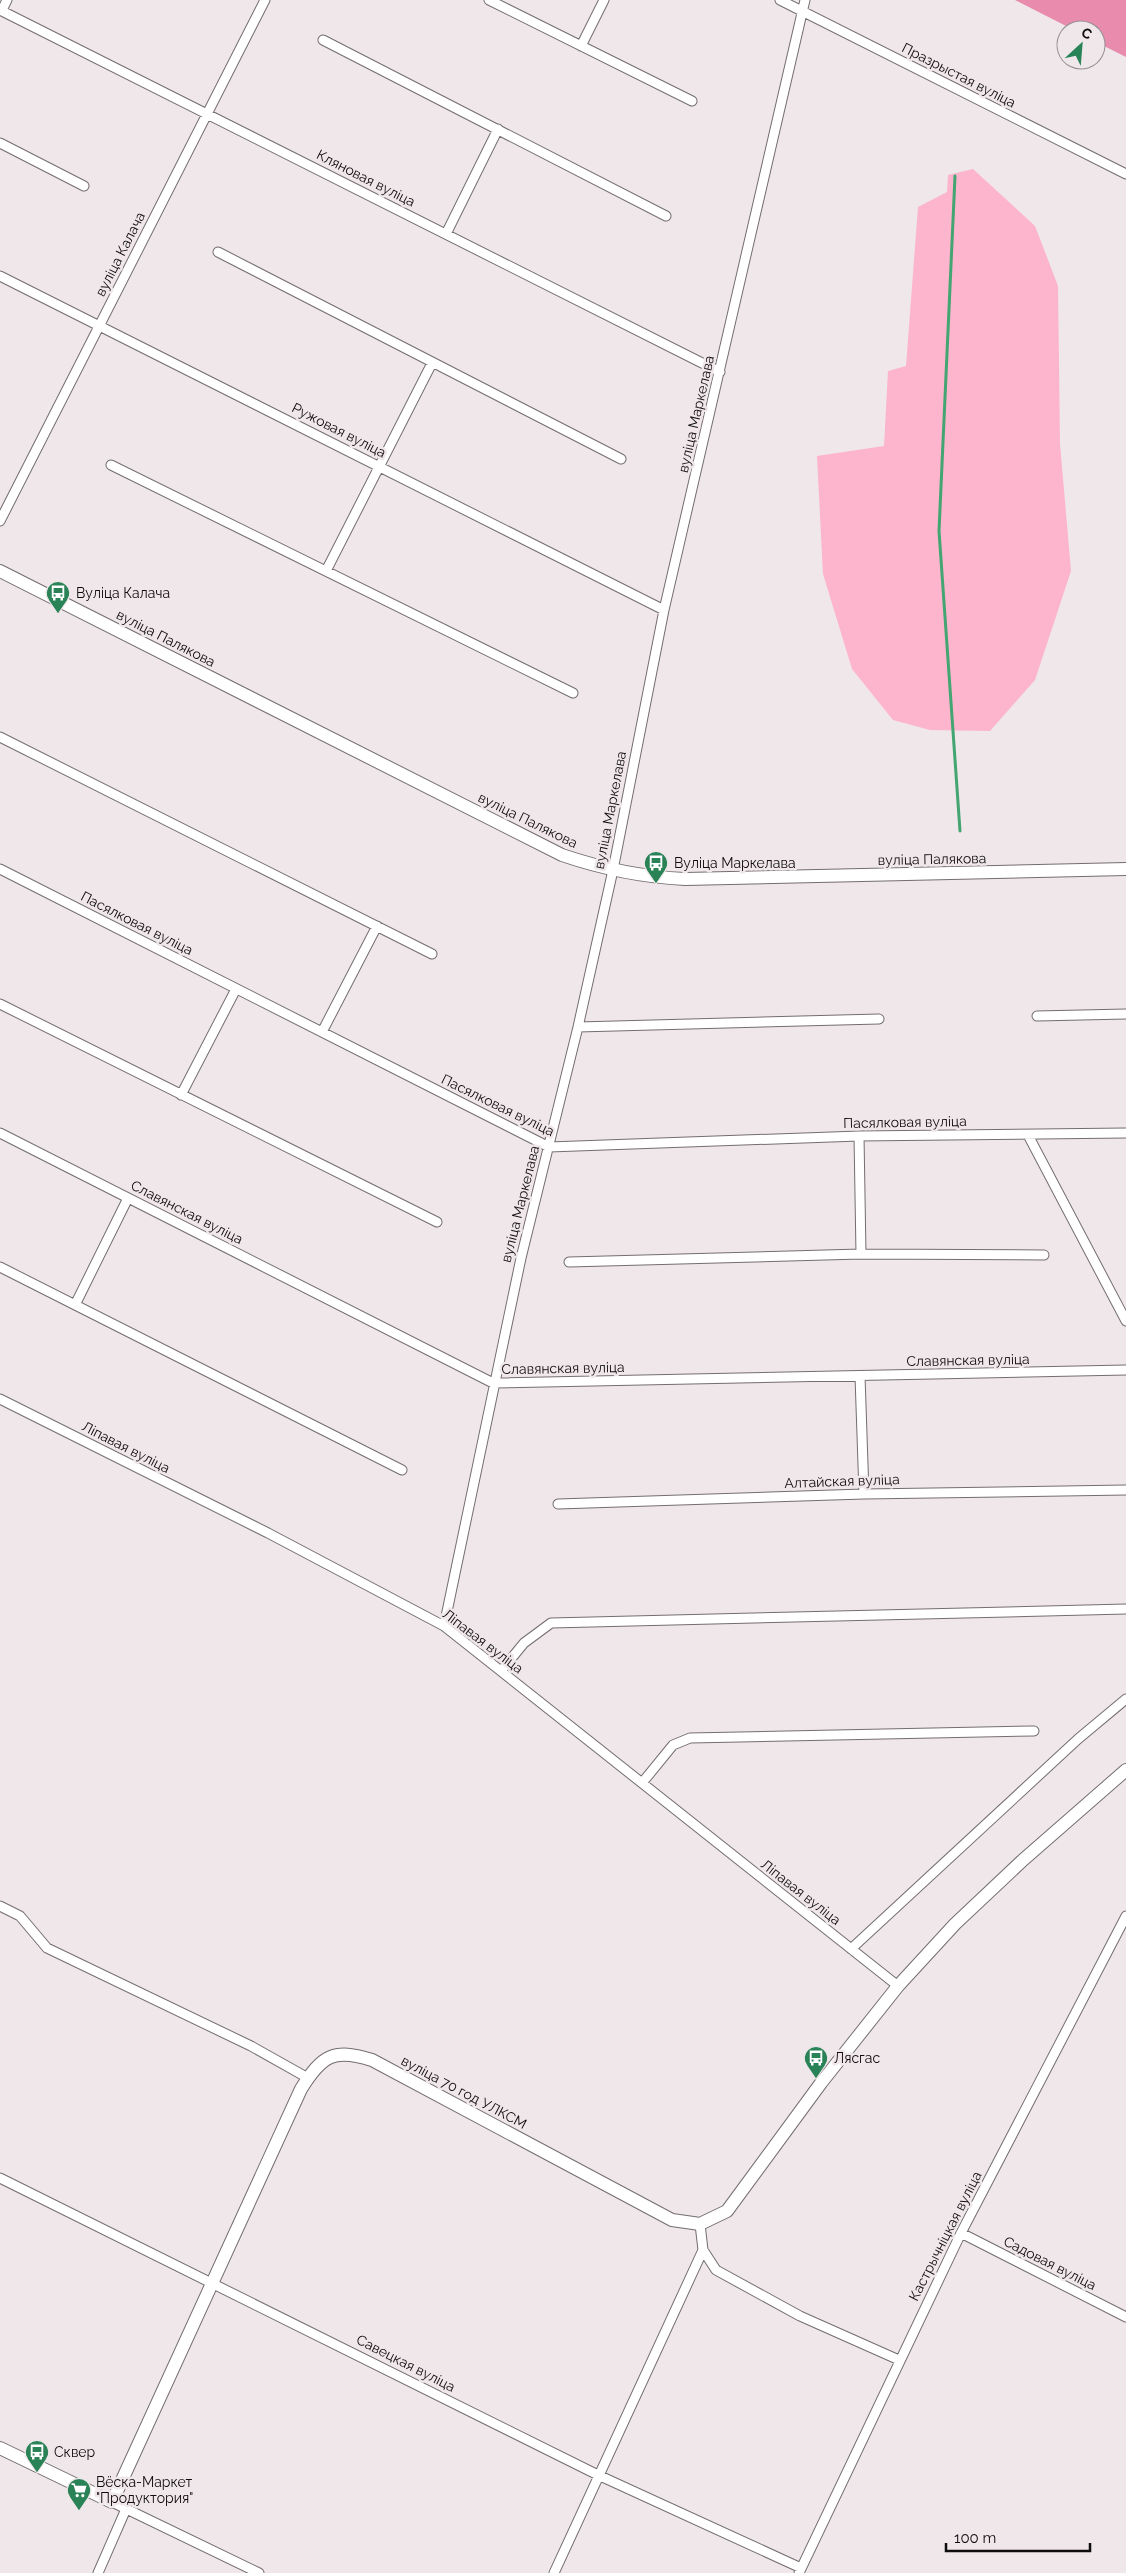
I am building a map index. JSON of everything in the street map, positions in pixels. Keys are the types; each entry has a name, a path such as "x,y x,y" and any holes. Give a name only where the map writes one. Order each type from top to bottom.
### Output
{"street":[{"path":"1,10 6,0"},
{"name":"вуліца Калача","path":"0,521 208,114 264,0"},
{"path":"489,0 692,101"},
{"path":"581,46 604,0"},
{"name":"Празрыстая вуліца","path":"780,0 1126,174"},
{"name":"вуліца Маркелава","path":"444,1626 493,1383 521,1258 578,1027 613,870 664,610 805,0"},
{"name":"Кляновая вуліца","path":"1,10 720,372"},
{"path":"323,40 666,216"},
{"path":"446,234 498,130"},
{"path":"0,143 84,186"},
{"path":"218,252 621,459"},
{"name":"Ружовая вуліца","path":"0,276 664,610"},
{"path":"326,571 432,363"},
{"path":"111,465 573,693"},
{"name":"вуліца Палякова","path":"0,571 562,855 613,870 637,876 685,879 1126,869"},
{"path":"0,737 432,954"},
{"name":"Пасялковая вуліца","path":"0,870 549,1147 859,1136 1126,1133"},
{"path":"322,1032 377,926"},
{"path":"181,1095 236,988"},
{"path":"0,1004 437,1222"},
{"path":"1037,1016 1126,1014"},
{"path":"578,1027 879,1019"},
{"name":"Славянская вуліца","path":"0,1133 493,1383 1126,1370"},
{"path":"1028,1135 1126,1321"},
{"path":"859,1136 861,1254"},
{"path":"75,1305 128,1198"},
{"path":"569,1262 861,1254 1044,1255"},
{"path":"0,1267 402,1470"},
{"path":"860,1376 864,1494"},
{"name":"Ліпавая вуліца","path":"0,1400 268,1533 444,1626 898,1986"},
{"name":"Алтайская вуліца","path":"558,1504 864,1494 1126,1490"},
{"path":"501,1671 524,1643 551,1623 1126,1609"},
{"path":"851,1949 1078,1739 1126,1699"},
{"path":"642,1783 673,1745 690,1738 1034,1731"},
{"path":"899,2360 800,2316 716,2270 703,2250 700,2224 727,2212 821,2083 898,1986 955,1924 1023,1860 1126,1770"},
{"path":"0,1906 20,1916 47,1948 251,2046 308,2078"},
{"name":"Кастрычніцкая вуліца","path":"800,2571 961,2232 1126,1916"},
{"name":"вуліца 70 год УЛКСМ","path":"112,2502 212,2281 308,2078 326,2058 339,2053 352,2054 372,2060 672,2220 700,2224"},
{"name":"Савецкая вуліца","path":"0,2178 212,2281 598,2474 800,2571"},
{"name":"Садовая вуліца","path":"961,2232 1126,2317"},
{"path":"554,2573 598,2474 703,2250"},
{"path":"0,2448 259,2573"},
{"path":"98,2573 126,2509"}],"shaded area":[{"path":"1015,0 1126,0 1126,57 1106,47 1106,20 1056,21"},
{"path":"973,169 1035,226 1058,286 1060,444 1071,571 1035,680 990,731 930,730 893,720 852,669 823,574 817,456 884,446 888,371 906,366 918,207 947,192 948,175"}],"waterway":[{"path":"955,176 939,531 960,831"}],"place":[{"name":"Вуліца Калача","path":"58,614"},
{"name":"Вуліца Маркелава","path":"656,884"},
{"name":"Лясгас","path":"816,2079"},
{"name":"Сквер","path":"37,2473"},
{"name":"Вёска-Маркет \"Продуктория\"","path":"79,2511"}]}
